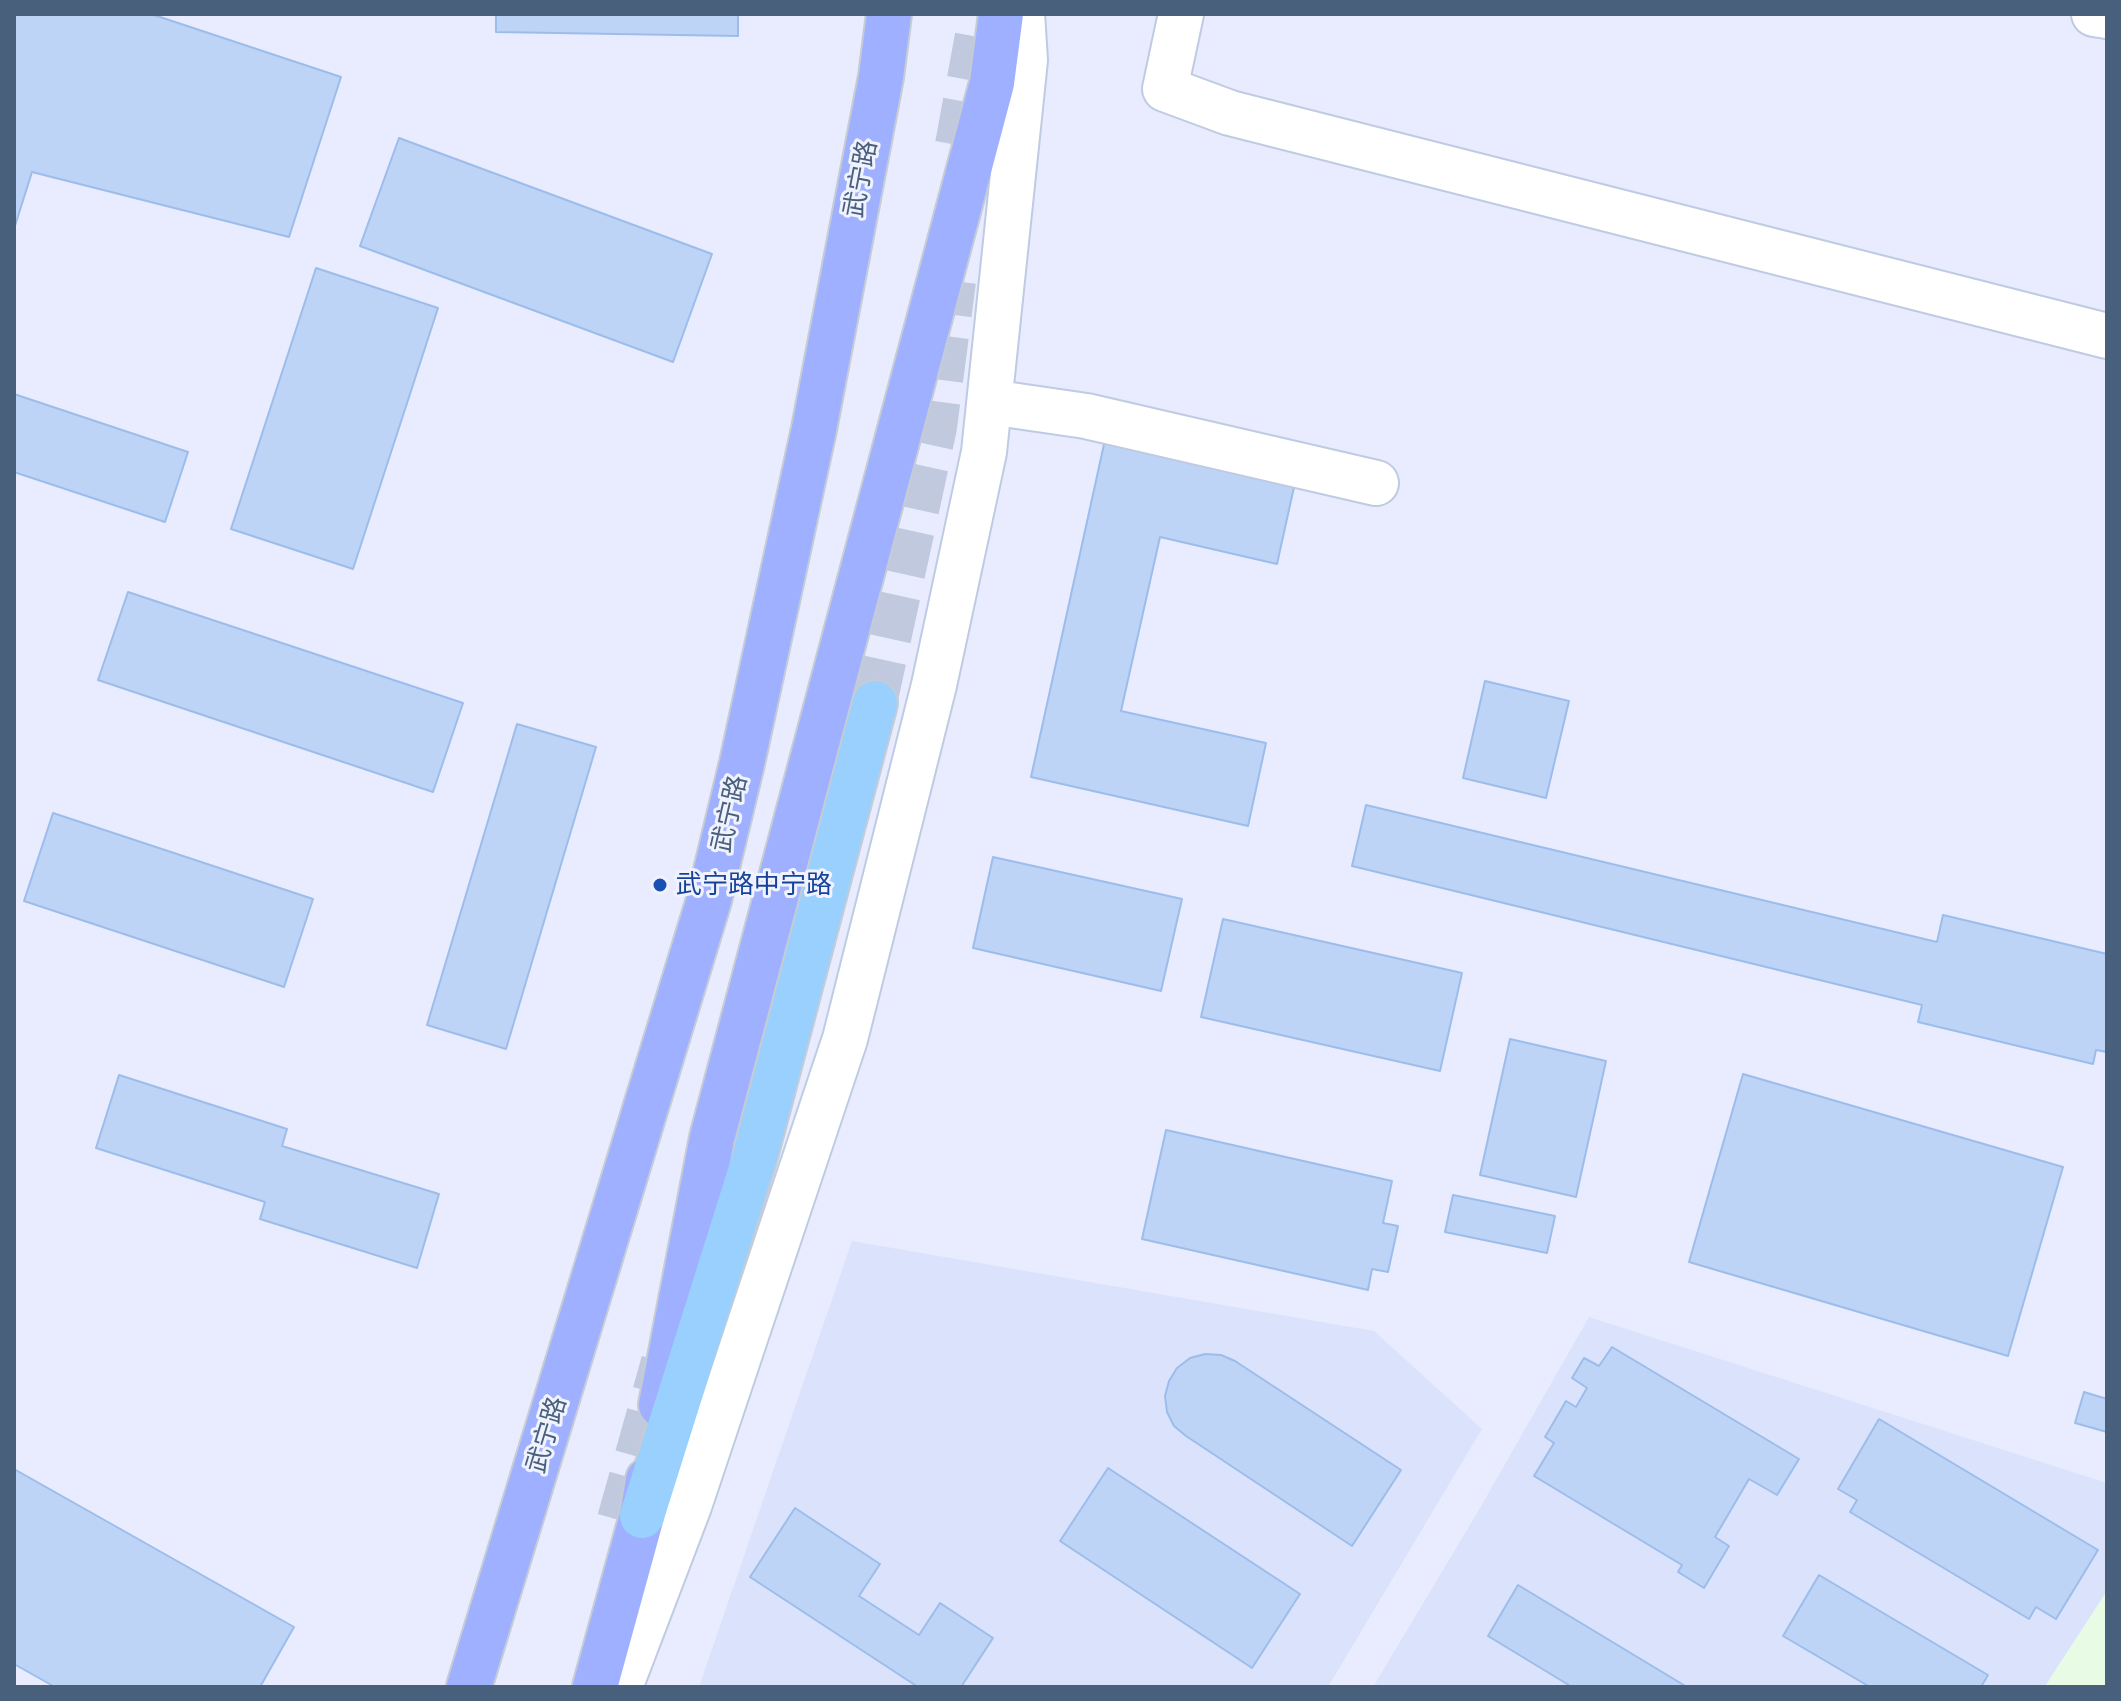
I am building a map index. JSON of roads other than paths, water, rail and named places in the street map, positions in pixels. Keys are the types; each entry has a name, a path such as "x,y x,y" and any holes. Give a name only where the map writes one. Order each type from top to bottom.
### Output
{"highway":[{"path":"642,1516 755,1156 875,703"}],"main road":[{"name":"武宁路","path":"469,1687 709,900 814,429 881,77 889,14"},
{"path":"595,1687 642,1516 712,1138 992,83 1001,14"}],"street":[{"path":"620,1687 689,1506 845,1039 934,685 984,452 1025,60 1022,14"},
{"path":"1181,14 1165,89 1230,113 2107,336"},
{"path":"2094,14 2107,16"},
{"path":"990,402 1086,416 1376,483"}],"tunnel":[{"path":"957,145 981,14"},
{"path":"875,703 935,427 954,281"},
{"path":"619,1520 663,1362"}],"place":[{"name":"武宁路中宁路","path":"660,885"}]}
